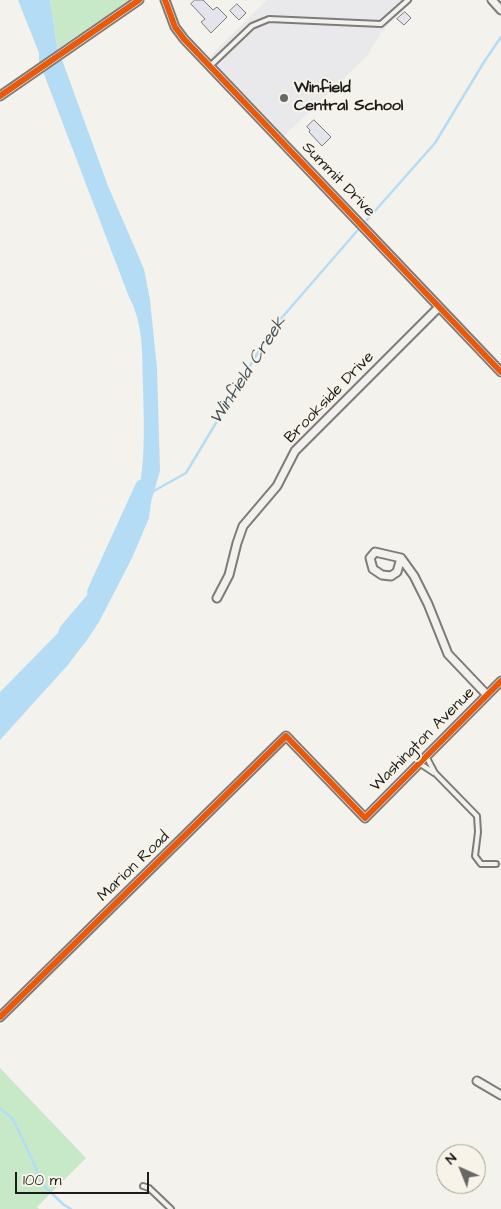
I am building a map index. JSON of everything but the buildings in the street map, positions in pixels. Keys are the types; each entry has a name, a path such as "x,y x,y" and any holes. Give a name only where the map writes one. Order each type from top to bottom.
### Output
{"street":[{"path":"0,96 139,0"},
{"name":"Summit Drive","path":"165,0 175,27 184,39 501,372"},
{"path":"492,0 501,10"},
{"name":"Brookside Drive","path":"216,598 229,575 237,543 244,526 276,486 295,452 439,307"},
{"path":"401,558 397,572 391,576 382,575 373,569 370,558 375,552 401,558 414,576 437,625 448,654 487,695"},
{"name":"Washington Avenue","path":"364,818 501,681"},
{"name":"Marion Road","path":"0,1017 286,736 364,818"},
{"path":"477,1081 501,1095"}],"lane":[{"path":"210,66 252,26 269,19 381,24 408,0"},
{"path":"426,756 435,773"},
{"path":"419,763 435,773 477,816 478,832 475,856 481,864 496,864"},
{"path":"143,1186 149,1188 171,1209"}],"shaded area":[{"name":"Winfield Central School","path":"267,0 414,0 383,30 366,57 282,138 207,59"}],"green space":[{"path":"50,0 130,0 59,48 57,46"},
{"path":"0,1068 86,1158 37,1207 39,1209 0,1209"}],"water":[{"path":"18,0 50,0 57,46 108,186 144,269 150,300 157,368 160,471 151,502 149,518 132,558 99,622 67,666 0,740 0,692 58,633 60,627 92,590 122,546 139,488 144,437 142,352 137,318 39,61 39,53"}],"waterway":[{"name":"Winfield Creek","path":"367,220 435,143 501,37"},
{"name":"Winfield Creek","path":"152,492 186,473 272,329 357,231"},
{"path":"95,592 143,487"},
{"path":"0,1108 13,1119 42,1184 64,1205 71,1209"}],"cycle path":[{"path":"0,96 139,0"},
{"path":"165,0 175,27 184,39 501,372"},
{"path":"0,1017 286,736 365,818 501,681"}],"place":[{"name":"Winfield Central School","path":"284,98"}]}
